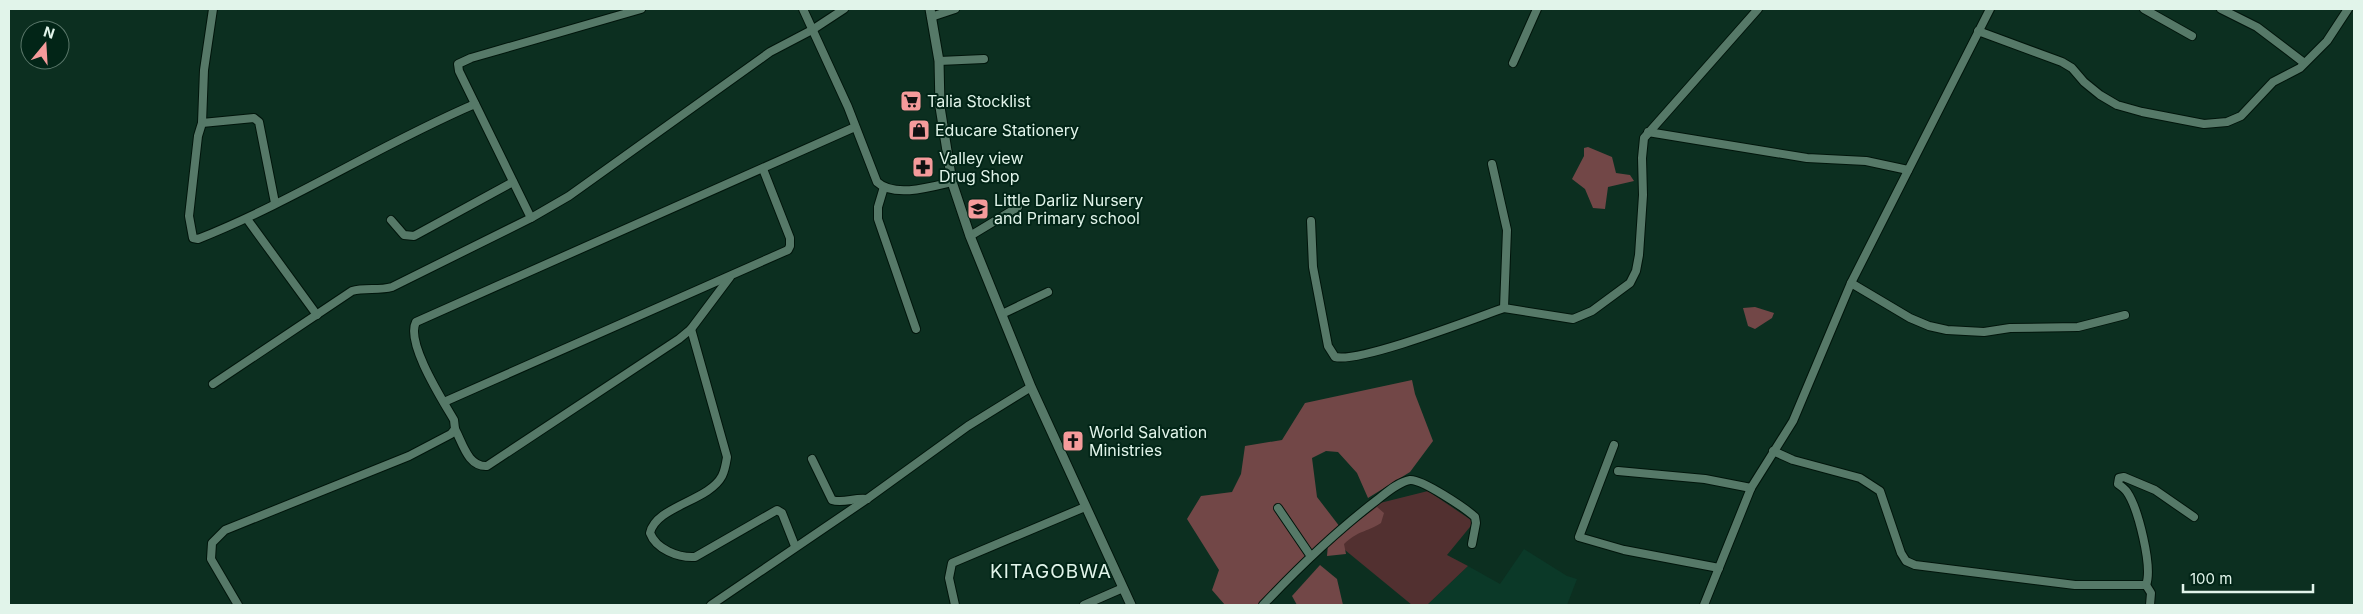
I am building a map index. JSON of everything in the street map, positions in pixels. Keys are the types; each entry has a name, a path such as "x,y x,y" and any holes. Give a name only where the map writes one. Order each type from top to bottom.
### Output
{"street":[{"path":"213,9 204,70 202,123 198,136 189,216 192,238 198,239 247,219 441,118 476,104"},
{"path":"531,218 458,64 462,60 641,9"},
{"path":"803,9 855,126 877,182 884,187 902,190 952,182"},
{"path":"213,384 352,292 361,289 392,287 531,218 569,196 776,49 812,30 844,9"},
{"path":"955,9 931,13 939,62 940,107 952,182 970,236 1031,388 1131,605"},
{"path":"1513,63 1537,9"},
{"path":"1747,9 1757,10"},
{"path":"1704,605 1751,488 1793,422 1851,283 1990,9"},
{"path":"2144,9 2192,36"},
{"path":"2221,9 2257,27 2303,62"},
{"path":"1978,30 2062,62 2072,68 2084,82 2100,95 2117,105 2142,112 2204,124 2227,122 2240,116 2273,82 2300,68 2303,62 2327,41 2348,9"},
{"path":"1311,221 1313,267 1328,346 1335,357 1346,358 1407,342 1504,308 1573,319 1592,312 1630,283 1636,271 1639,255 1643,195 1642,143 1648,132 1757,10"},
{"path":"939,62 984,59"},
{"path":"202,123 254,118 259,122 275,203"},
{"path":"731,275 691,329 669,347 487,466 478,466 473,463 455,429 454,420 418,350 412,331 416,322 421,318 763,169 855,126"},
{"path":"1648,132 1808,158 1866,161 1908,170"},
{"path":"1492,164 1507,230 1504,308"},
{"path":"444,402 782,253 790,246 790,238 763,169"},
{"path":"391,220 404,235 414,236 513,182"},
{"path":"884,187 878,207 878,219 916,329"},
{"path":"970,236 1018,207"},
{"path":"247,219 317,315"},
{"path":"1851,283 1910,318 1929,326 1947,330 1984,332 2010,328 2078,327 2125,316"},
{"path":"1002,314 1048,292"},
{"path":"691,329 727,457 725,469 714,487 655,522 650,533 653,540 671,552 695,557 777,510 782,513 795,546"},
{"path":"711,605 795,546 867,499 968,426 1031,388"},
{"path":"238,605 211,559 212,543 224,530 409,456 451,434 455,429"},
{"path":"1614,445 1579,537 1624,550 1719,568"},
{"path":"1773,451 1793,460 1860,478 1880,491 1901,552 1906,561 1915,565 2075,585 2146,586"},
{"path":"812,459 832,500 839,502 855,498 867,499"},
{"path":"1618,471 1705,479 1751,488"},
{"path":"2150,605 2151,593 2146,586 2148,574 2142,530 2127,492 2118,484 2120,478 2130,479 2155,490 2194,517"},
{"path":"1263,605 1310,555 1347,523 1395,486 1408,480 1423,484 1475,517 1472,544"},
{"path":"955,605 949,578 952,563 1085,507"},
{"path":"1278,508 1310,555"},
{"path":"1084,605 1123,588"}],"shaded area":[{"path":"1588,147 1612,157 1616,173 1630,175 1634,181 1608,187 1605,209 1593,208 1585,189 1572,179 1584,156 1584,148"},
{"path":"1755,307 1774,313 1772,318 1755,329 1748,326 1743,308"},
{"path":"1412,380 1415,394 1433,441 1410,472 1368,498 1357,473 1338,452 1326,451 1312,458 1317,497 1340,527 1327,536 1261,605 1225,605 1212,590 1219,570 1187,519 1201,496 1232,492 1241,474 1245,446 1282,440 1305,403"},
{"path":"1428,491 1474,522 1447,555 1468,566 1427,605 1412,605 1334,541 1380,503"},
{"path":"1377,507 1384,513 1381,523 1354,536 1344,544 1346,554 1327,556 1328,544"},
{"path":"1524,549 1567,576 1577,579 1567,605 1427,605 1468,566 1500,584"},
{"path":"1320,565 1337,579 1343,605 1297,605 1292,596"}],"place":[{"name":"Talia Stocklist","path":"911,101"},
{"name":"Educare Stationery","path":"919,130"},
{"name":"Valley view Drug Shop","path":"923,167"},
{"name":"Little Darliz Nursery and Primary school","path":"978,209"},
{"name":"World Salvation Ministries","path":"1073,441"}],"district":[{"name":"KITAGOBWA","path":"1051,571"}]}
